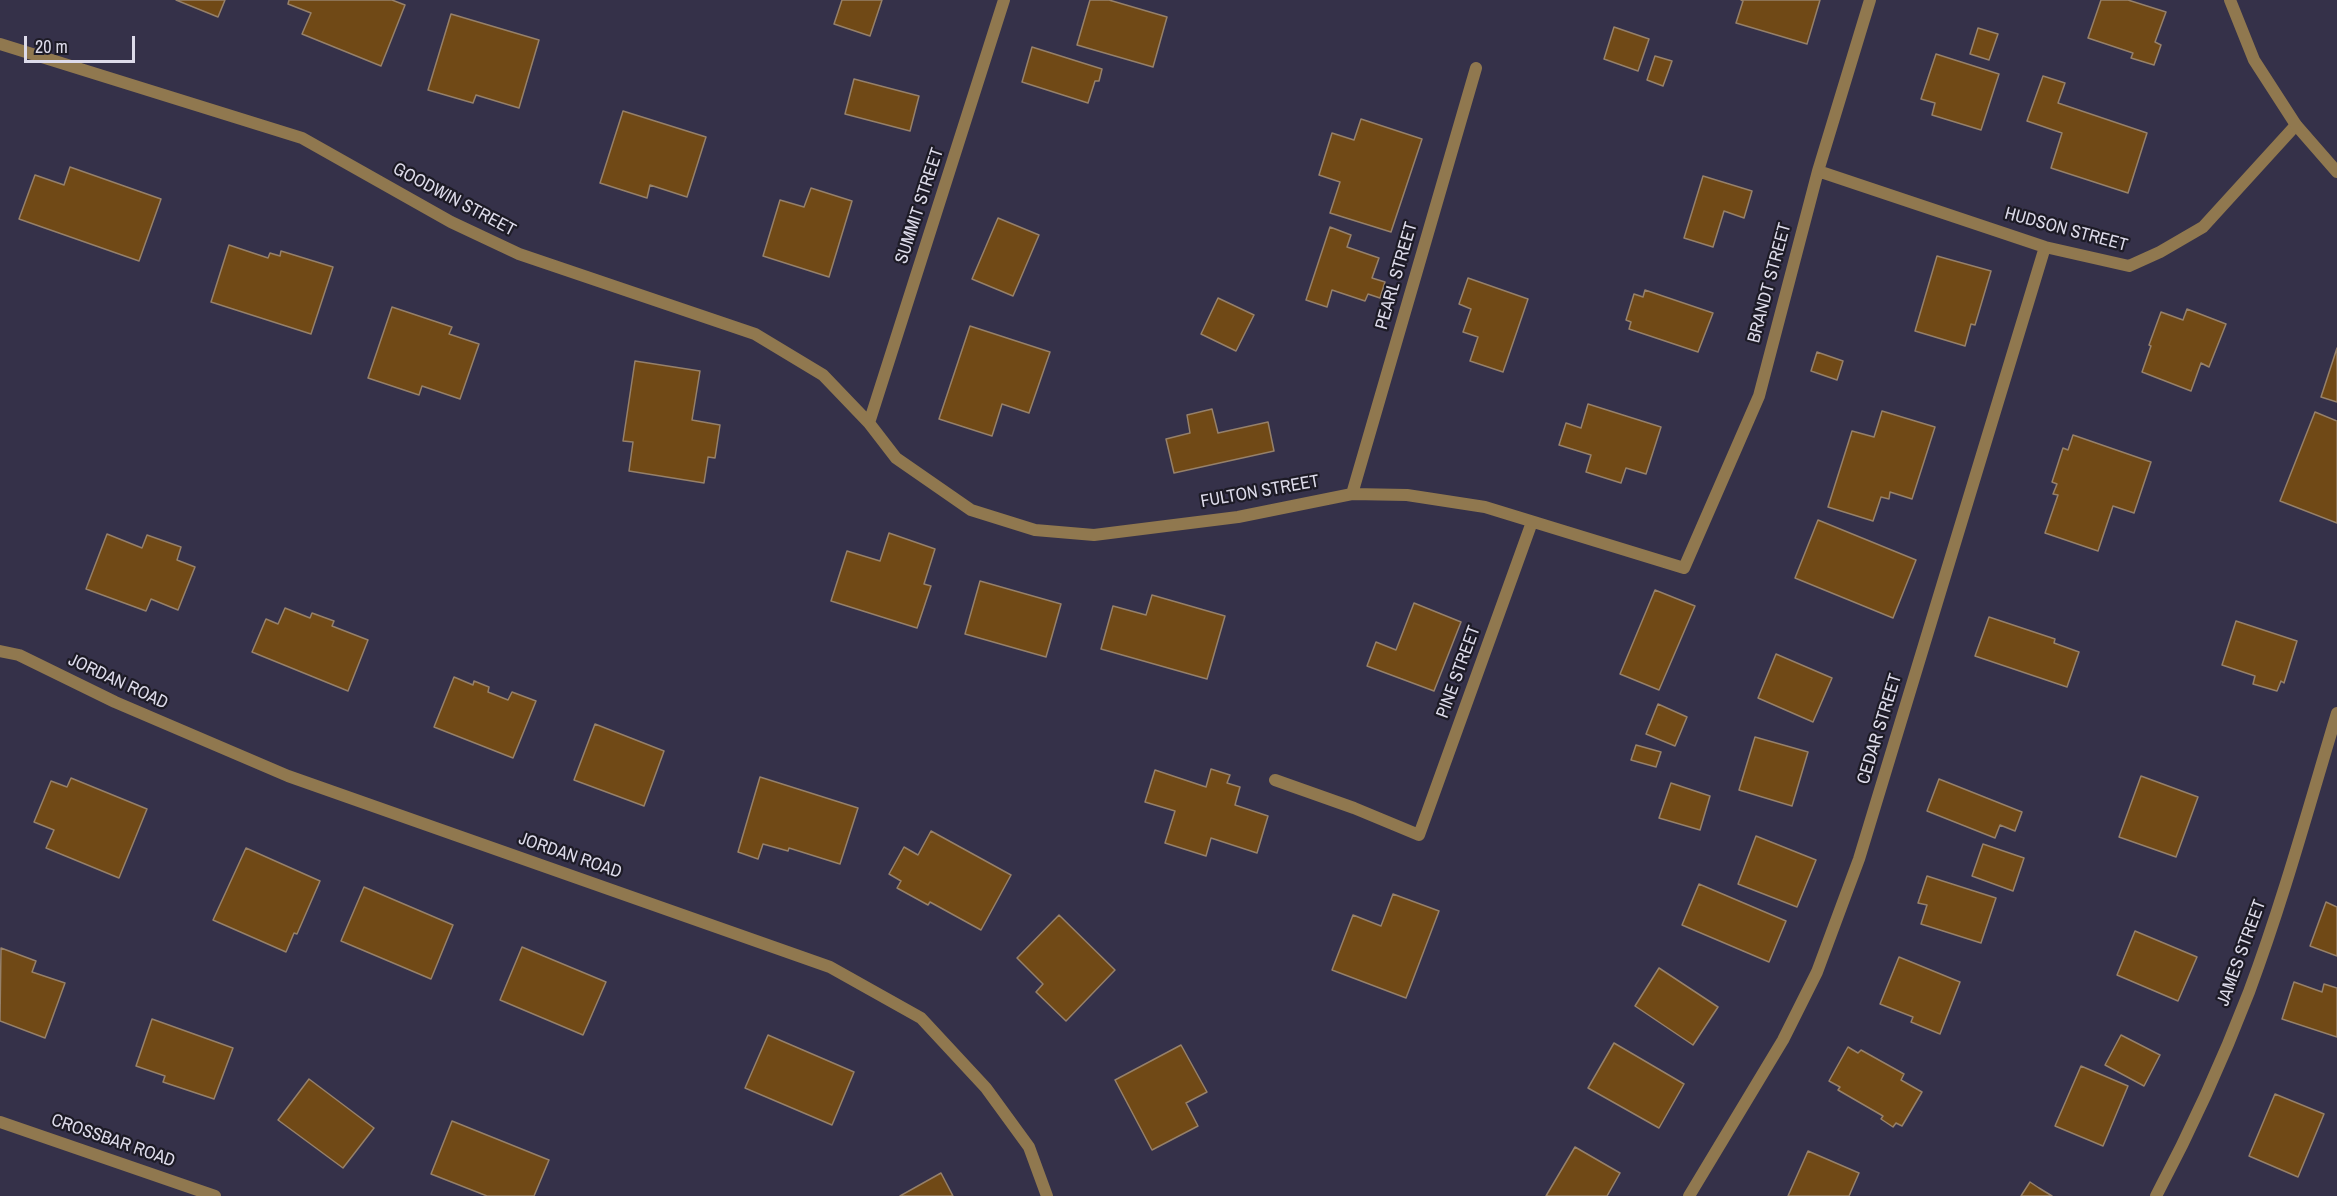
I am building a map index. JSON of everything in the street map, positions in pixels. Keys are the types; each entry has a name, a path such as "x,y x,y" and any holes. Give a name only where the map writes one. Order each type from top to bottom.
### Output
{"street":[{"name":"SUMMIT STREET","path":"869,423 1004,0"},
{"name":"BRANDT STREET","path":"1684,568 1759,396 1818,171 1870,0"},
{"path":"2230,0 2254,60 2296,125 2337,172"},
{"name":"GOODWIN STREET","path":"0,44 302,138 451,222 519,254 755,334 823,375 869,423"},
{"name":"PEARL STREET","path":"1352,494 1476,68"},
{"name":"HUDSON STREET","path":"1818,171 2045,247 2129,266 2203,228 2296,125"},
{"name":"CEDAR STREET","path":"1689,1196 1783,1040 1817,972 1859,859 2045,247"},
{"name":"FULTON STREET","path":"869,423 896,458 971,510 1035,530 1094,535 1238,517 1352,494 1418,496 1485,507 1684,568"},
{"name":"PINE STREET","path":"1275,780 1354,808 1419,835 1532,522"},
{"name":"JORDAN ROAD","path":"0,651 19,655 115,702 288,776 831,966 921,1018 986,1088 1029,1147 1047,1196"},
{"name":"JAMES STREET","path":"2156,1196 2203,1102 2248,992 2296,849 2337,713"},
{"name":"CROSSBAR ROAD","path":"0,1122 214,1196"}],"building":[{"path":"176,0 225,0 218,17"},
{"path":"289,0 392,0 405,5 381,66 302,34 311,13 288,4"},
{"path":"842,0 882,0 870,36 834,24"},
{"path":"1090,0 1109,0 1167,17 1153,67 1077,45"},
{"path":"1741,0 1820,0 1807,44 1736,23 1743,1"},
{"path":"2101,0 2128,0 2166,12 2155,42 2161,45 2154,65 2131,58 2133,53 2088,38"},
{"path":"451,14 539,40 519,108 476,95 473,103 428,90"},
{"path":"1614,27 1649,39 1638,71 1604,59"},
{"path":"1978,28 1998,34 1989,60 1970,54"},
{"path":"1032,47 1102,69 1099,81 1095,81 1088,103 1022,82"},
{"path":"1936,54 1999,74 1981,130 1932,115 1935,103 1921,99"},
{"path":"1655,56 1672,61 1663,86 1647,80"},
{"path":"2043,76 2065,83 2058,103 2147,133 2128,193 2051,168 2062,133 2027,121"},
{"path":"854,79 919,96 910,131 845,114"},
{"path":"623,111 706,137 687,197 650,185 647,198 600,183"},
{"path":"1361,119 1422,139 1391,232 1330,213 1340,182 1319,175 1332,133 1354,140"},
{"path":"70,167 161,199 139,261 19,219 35,175 64,185"},
{"path":"1703,176 1752,191 1744,218 1724,211 1713,247 1684,238"},
{"path":"811,188 852,201 829,277 763,256 780,200 804,207"},
{"path":"998,218 1039,235 1013,296 972,279"},
{"path":"1330,227 1351,235 1347,247 1379,258 1372,278 1385,282 1380,298 1368,294 1365,301 1332,290 1327,307 1306,300"},
{"path":"229,245 268,258 270,253 280,256 281,251 333,267 311,334 211,302"},
{"path":"1937,256 1991,271 1975,325 1971,324 1965,346 1915,331"},
{"path":"1468,278 1528,299 1503,372 1470,361 1478,337 1463,332 1471,309 1459,304"},
{"path":"1645,290 1713,313 1698,352 1629,329 1631,322 1626,320 1634,294 1643,297"},
{"path":"1218,298 1254,315 1236,351 1201,334"},
{"path":"392,307 452,327 449,334 479,344 460,399 422,386 419,395 368,378"},
{"path":"2187,309 2226,324 2209,367 2201,363 2191,391 2142,372 2161,312 2183,320"},
{"path":"970,326 1050,352 1029,413 1002,404 992,436 939,419"},
{"path":"2337,348 2337,402 2321,397"},
{"path":"1817,352 1843,361 1837,380 1811,371"},
{"path":"635,361 700,371 692,420 720,425 715,458 708,457 704,483 629,471 633,442 623,441"},
{"path":"1588,404 1661,427 1646,474 1626,468 1621,483 1586,472 1591,455 1559,445 1566,423 1581,428"},
{"path":"1212,409 1218,433 1268,422 1274,451 1174,473 1166,439 1190,433 1187,415"},
{"path":"1882,411 1935,427 1912,499 1890,492 1889,499 1881,497 1873,521 1828,507 1852,431 1874,437"},
{"path":"2315,412 2337,421 2337,523 2280,501"},
{"path":"2073,435 2151,462 2134,513 2113,506 2098,551 2045,533 2058,495 2053,494 2057,484 2052,482 2063,448 2068,450"},
{"path":"1818,520 1916,560 1893,618 1795,578"},
{"path":"889,533 935,549 924,584 931,586 917,628 831,601 847,551 880,561"},
{"path":"107,534 142,548 147,535 181,547 177,560 195,567 178,610 151,599 146,611 86,589"},
{"path":"980,581 1061,604 1046,657 965,634"},
{"path":"1655,590 1695,606 1659,690 1620,674"},
{"path":"1152,595 1225,616 1207,679 1101,649 1113,606 1146,615"},
{"path":"1414,603 1461,622 1434,691 1367,666 1376,642 1396,650"},
{"path":"285,608 310,618 312,613 334,621 332,626 368,640 348,691 252,652 266,619 278,624"},
{"path":"1989,617 2055,639 2054,643 2079,652 2067,687 1975,656"},
{"path":"2236,621 2297,641 2284,683 2281,681 2277,691 2253,684 2255,676 2222,665"},
{"path":"1776,654 1832,678 1813,722 1758,698"},
{"path":"454,677 473,685 474,681 489,687 488,692 508,700 512,692 536,701 513,758 434,727"},
{"path":"1658,704 1687,717 1675,746 1646,734"},
{"path":"595,724 664,751 644,806 574,780"},
{"path":"1755,737 1808,752 1792,806 1739,790"},
{"path":"1636,745 1661,752 1656,767 1631,760"},
{"path":"1211,769 1230,775 1227,783 1240,787 1235,805 1268,816 1257,853 1211,838 1206,856 1165,843 1175,811 1145,802 1155,770 1206,787"},
{"path":"2141,776 2198,797 2176,857 2119,837"},
{"path":"760,777 858,808 840,864 789,848 788,851 763,844 758,859 738,852"},
{"path":"71,778 147,809 119,878 46,848 54,830 34,822 51,781 67,787"},
{"path":"1939,779 2022,812 2015,831 2000,825 1995,838 1927,811"},
{"path":"1671,783 1710,796 1700,830 1659,818"},
{"path":"931,831 1011,875 981,930 930,902 928,905 897,888 901,881 889,874 904,847 918,855"},
{"path":"1756,836 1816,860 1797,907 1738,884"},
{"path":"1983,844 2024,858 2013,891 1972,876"},
{"path":"246,848 320,881 297,934 294,933 286,952 213,920"},
{"path":"1927,876 1996,898 1981,943 1921,924 1927,905 1918,903"},
{"path":"1699,884 1786,921 1769,962 1682,925"},
{"path":"364,887 453,925 431,979 341,941"},
{"path":"1393,894 1439,911 1406,998 1332,970 1353,915 1381,926"},
{"path":"2326,902 2337,907 2337,956 2310,946"},
{"path":"1059,915 1115,970 1066,1021 1036,992 1043,984 1017,958"},
{"path":"2135,931 2197,957 2178,1001 2117,975"},
{"path":"522,947 606,982 583,1035 500,1000"},
{"path":"1,948 36,961 32,972 65,983 45,1038 0,1021"},
{"path":"1899,957 1960,982 1940,1034 1911,1022 1913,1017 1880,1004"},
{"path":"1659,968 1718,1007 1693,1045 1635,1006"},
{"path":"2294,982 2322,992 2324,984 2337,988 2337,1037 2282,1019"},
{"path":"152,1019 233,1048 214,1099 163,1082 165,1076 136,1066"},
{"path":"768,1035 854,1072 832,1125 745,1088"},
{"path":"2121,1035 2160,1055 2144,1086 2105,1065"},
{"path":"1614,1043 1684,1084 1659,1128 1588,1088"},
{"path":"1181,1045 1207,1092 1186,1103 1198,1126 1152,1150 1115,1080"},
{"path":"1848,1047 1858,1053 1861,1050 1904,1074 1901,1080 1922,1092 1902,1126 1896,1123 1893,1127 1881,1119 1883,1116 1838,1090 1840,1087 1829,1081"},
{"path":"2081,1066 2128,1086 2103,1146 2055,1126"},
{"path":"309,1079 374,1128 343,1168 278,1120"},
{"path":"2275,1094 2324,1114 2298,1177 2249,1156"},
{"path":"452,1121 549,1160 534,1196 487,1196 431,1174"},
{"path":"1575,1147 1620,1173 1607,1196 1546,1196"},
{"path":"1808,1151 1859,1173 1849,1196 1788,1196"},
{"path":"941,1173 953,1196 900,1196"},
{"path":"2030,1182 2039,1188 2052,1196 2021,1196"}]}
